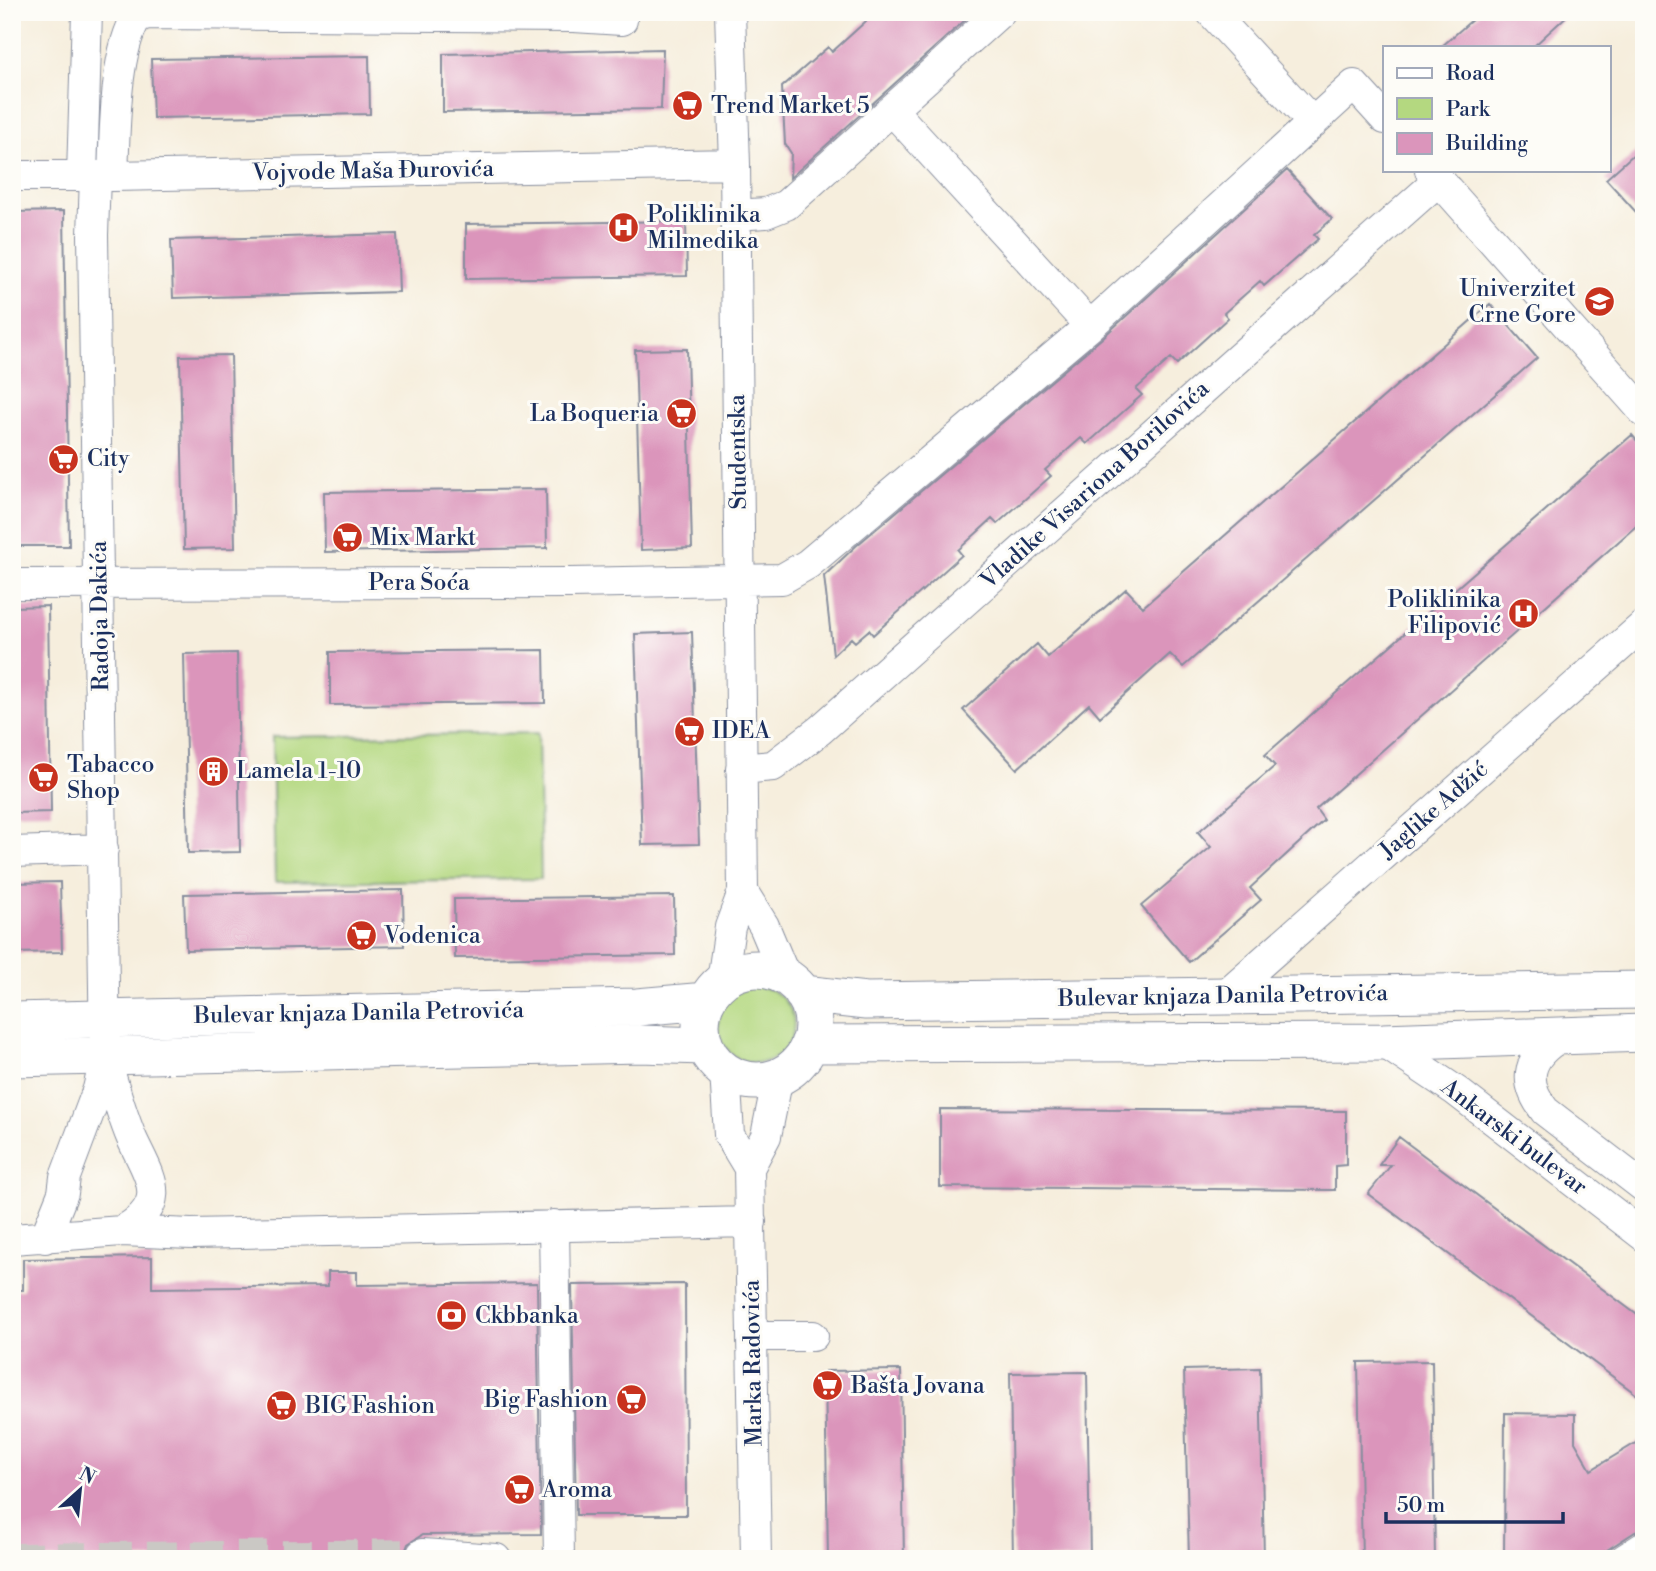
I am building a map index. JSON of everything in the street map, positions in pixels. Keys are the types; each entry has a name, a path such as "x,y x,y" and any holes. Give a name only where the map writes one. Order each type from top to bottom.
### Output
{"main road":[{"name":"Bulevar knjaza Danila Petrovića","path":"12,1021 637,1007 714,991 736,973 752,969 769,970 794,985 866,1002 1644,990"},
{"path":"778,1077 802,1058 813,1027 810,1010 794,985"},
{"path":"714,991 701,1023 714,1058"},
{"name":"Bulevar knjaza Danila Petrovića","path":"809,1044 1382,1042 1644,1033"},
{"name":"Bulevar knjaza Danila Petrovića","path":"12,1058 640,1044 714,1058 741,1079 760,1081 778,1077"}],"street":[{"path":"87,12 97,176"},
{"name":"Studentska","path":"714,991 730,926 743,892 730,12"},
{"path":"735,215 766,213 786,205 1000,12"},
{"path":"1211,12 1313,123"},
{"name":"Radoja Dakića","path":"106,1056 93,234 97,176 117,111 123,58 131,27 137,17 148,14 574,15 622,20"},
{"name":"Pera Šoća","path":"12,584 782,579 800,570 1090,326 1354,85 1383,117"},
{"path":"892,110 1090,326"},
{"name":"Vojvode Maša Đurovića","path":"12,176 734,164"},
{"path":"1435,175 1644,412"},
{"name":"Vladike Visariona Borilovića","path":"741,769 774,766 820,730 1435,175"},
{"name":"Jaglike Adžić","path":"1225,995 1644,625"},
{"path":"12,852 103,849"},
{"path":"743,892 794,985"},
{"name":"Ankarski bulevar","path":"1560,1037 1545,1046 1532,1066 1531,1084 1535,1098 1545,1111 1644,1187"},
{"name":"Ankarski bulevar","path":"1382,1042 1456,1091 1644,1236"},
{"path":"106,1056 114,1089 132,1139 153,1186 184,1234"},
{"path":"45,1238 98,1090 106,1056"},
{"name":"Marka Radovića","path":"714,1058 729,1135 749,1168 756,1559"},
{"path":"749,1168 766,1136 778,1077"},
{"path":"63,1193 68,1209 75,1218 88,1227 111,1232 137,1222 151,1201 153,1186"},
{"path":"12,1239 111,1232 184,1234 751,1222"},
{"path":"554,1225 559,1559"},
{"path":"752,1336 813,1336"},
{"path":"1625,1559 1644,1547"},
{"path":"422,1554 496,1559"}],"green space":[{"path":"538,733 541,879 275,882 272,737"},
{"path":"756,987 770,990 783,998 791,1011 794,1025 791,1039 783,1052 770,1060 756,1063 742,1060 729,1052 721,1039 718,1025 721,1011 729,998 742,990"}],"building":[{"path":"876,12 974,12 790,178 791,153 785,144 782,87 828,47 832,52"},
{"path":"1481,12 1571,12 1534,46 1442,46"},
{"path":"663,49 661,109 443,112 443,54"},
{"path":"369,56 370,114 153,118 151,59"},
{"path":"1644,145 1644,221 1606,179"},
{"path":"1287,170 1332,219 1314,235 1318,239 1264,286 1260,281 1224,313 1228,318 1177,364 1171,358 1136,389 1142,395 1087,444 1081,438 1045,470 1051,476 997,524 992,519 958,550 962,555 873,635 869,630 855,642 851,638 833,655 824,576 1101,339"},
{"path":"64,211 69,546 12,546 12,212"},
{"path":"686,221 687,276 466,279 466,224"},
{"path":"397,234 399,292 173,298 171,240"},
{"path":"1490,304 1537,358 1183,667 1170,654 1100,717 1089,704 1017,769 963,710 1037,644 1048,657 1126,589 1143,607"},
{"path":"687,349 692,548 641,550 635,350"},
{"path":"231,355 235,548 184,549 180,356"},
{"path":"1632,435 1644,449 1644,519 1316,809 1324,820 1250,888 1261,900 1189,962 1141,906 1211,847 1198,832 1275,766 1265,755"},
{"path":"546,489 547,548 325,552 324,492"},
{"path":"48,606 51,812 12,813 12,607"},
{"path":"692,632 699,844 642,845 635,634"},
{"path":"544,650 545,703 330,705 330,652"},
{"name":"Lamela 1-10","path":"237,653 240,852 188,853 184,654"},
{"path":"60,882 62,952 12,953 12,883"},
{"path":"403,890 404,946 186,950 184,894"},
{"path":"674,896 675,955 455,958 454,899"},
{"path":"940,1109 1346,1111 1346,1165 1335,1166 1335,1190 940,1187"},
{"path":"1399,1137 1644,1320 1644,1400 1368,1194 1391,1165 1379,1165"},
{"name":"BIG Fashion","path":"152,1257 152,1288 328,1286 328,1272 357,1272 357,1285 537,1283 541,1534 422,1535 408,1544 406,1559 12,1559 12,1290 23,1290 23,1259"},
{"name":"Big Fashion","path":"685,1284 686,1515 576,1515 572,1285"},
{"path":"1432,1361 1435,1559 1362,1559 1358,1362"},
{"path":"1260,1368 1264,1559 1189,1559 1184,1370"},
{"path":"901,1370 904,1559 828,1559 825,1371"},
{"path":"1087,1372 1090,1559 1013,1559 1010,1373"},
{"path":"1505,1413 1575,1414 1575,1442 1591,1470 1644,1438 1644,1530 1635,1532 1593,1559 1504,1559"}],"tunnel":[{"path":"12,1558 422,1554"}],"place":[{"name":"Trend Market 5","path":"688,106"},
{"name":"Poliklinika Milmedika","path":"624,228"},
{"name":"Univerzitet Crne Gore","path":"1599,302"},
{"name":"La Boqueria","path":"682,414"},
{"name":"City","path":"64,459"},
{"name":"Mix Markt","path":"347,538"},
{"name":"Poliklinika Filipović","path":"1524,613"},
{"name":"IDEA","path":"689,731"},
{"name":"Lamela 1-10","path":"213,771"},
{"name":"Tabacco Shop","path":"44,778"},
{"name":"Vodenica","path":"361,936"},
{"name":"Ckbbanka","path":"452,1316"},
{"name":"Bašta Jovana","path":"828,1386"},
{"name":"Big Fashion","path":"631,1400"},
{"name":"BIG Fashion","path":"282,1406"},
{"name":"Aroma","path":"519,1490"}]}
